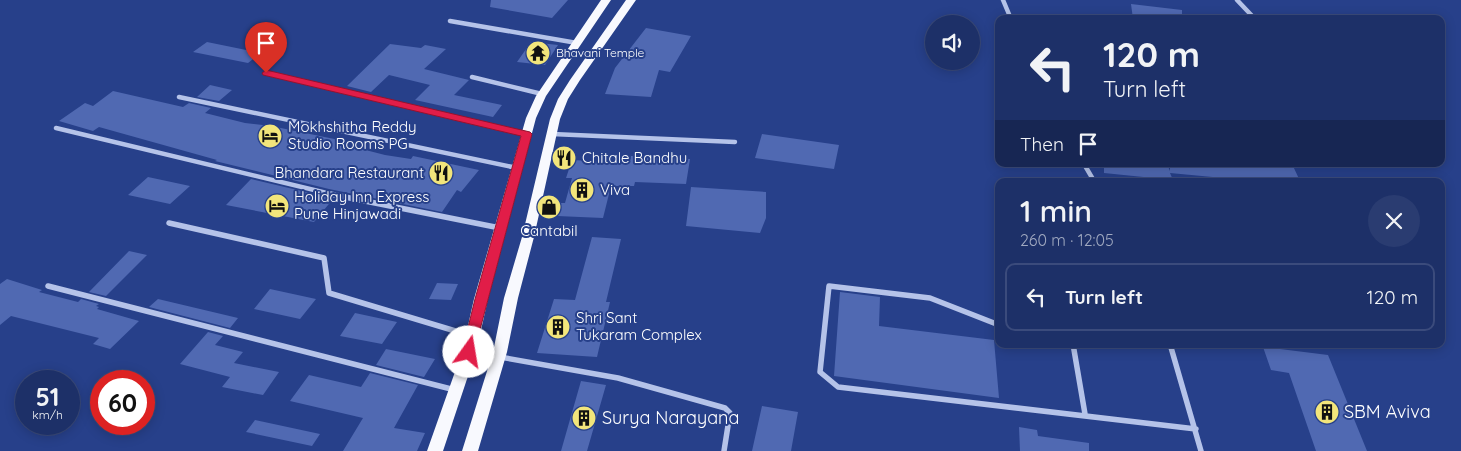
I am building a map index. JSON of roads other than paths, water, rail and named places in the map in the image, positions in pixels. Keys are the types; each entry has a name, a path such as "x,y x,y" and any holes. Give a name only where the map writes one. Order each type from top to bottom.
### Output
{"main road":[{"path":"435,451 472,336 531,118 542,94 606,0"},
{"path":"470,451 499,357 511,298 528,238 530,220 555,119 563,98 631,0"}],"street":[{"path":"1003,0 1009,15"},
{"path":"1238,0 1251,15"},
{"path":"450,21 576,43"},
{"path":"266,73 527,134"},
{"path":"472,77 542,94"},
{"path":"179,97 517,168"},
{"path":"56,128 369,203 500,228"},
{"path":"552,134 735,142"},
{"path":"1086,167 1092,178"},
{"path":"169,223 324,258 329,292 472,336"},
{"path":"48,286 456,390"},
{"path":"995,324 930,298 829,286 820,372 838,387 1085,414 1196,429"},
{"path":"1074,348 1085,414"},
{"path":"1171,348 1201,451"},
{"path":"499,357 618,378 725,408 730,413 724,451"}],"place":[{"name":"Bhavani Temple","path":"538,53"},
{"name":"Mokhshitha Reddy Studio Rooms PG","path":"270,136"},
{"name":"Chitale Bandhu","path":"564,158"},
{"name":"Bhandara Restaurant","path":"441,173"},
{"name":"Viva","path":"582,190"},
{"name":"Holiday Inn Express Pune Hinjawadi","path":"277,206"},
{"name":"Cantabil","path":"549,207"},
{"name":"Shri Sant Tukaram Complex","path":"558,327"},
{"name":"SBM Aviva","path":"1327,412"},
{"name":"Surya Narayana","path":"584,418"}]}
